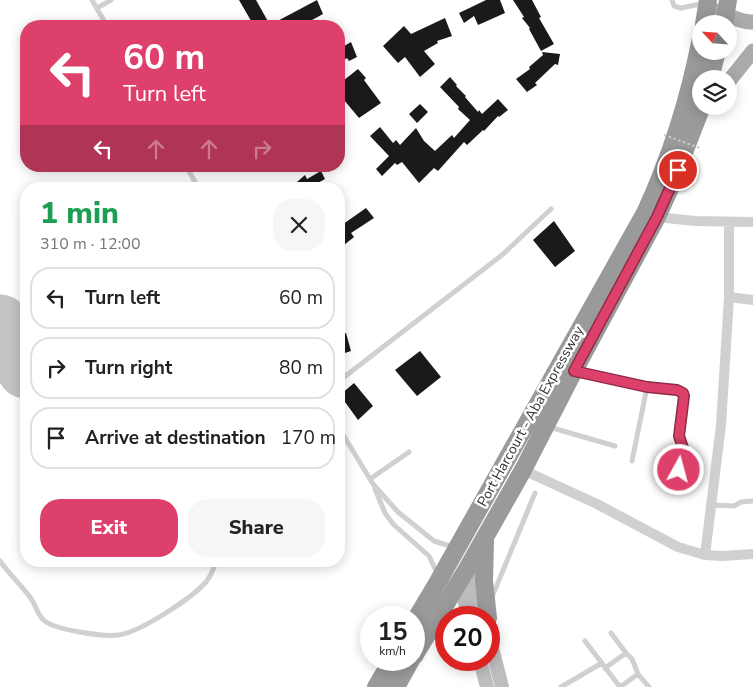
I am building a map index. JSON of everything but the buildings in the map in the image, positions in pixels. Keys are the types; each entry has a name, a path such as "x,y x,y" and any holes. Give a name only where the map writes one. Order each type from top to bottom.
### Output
{"highway":[{"name":"Port Harcourt - Aba Expressway","path":"425,615 439,580 456,548 645,213 671,151 697,60"},
{"name":"Port Harcourt - Aba Expressway","path":"425,622 463,575 523,470 657,217 672,186 699,115"},
{"path":"486,536 484,574 486,606"},
{"path":"376,687 385,671"},
{"path":"396,687 405,671"}],"main road":[{"path":"707,9 726,13 743,22 753,22"},
{"path":"737,74 745,66 753,51"},
{"path":"463,575 481,606"},
{"path":"463,575 467,606"},
{"path":"482,671 486,687"},
{"path":"498,671 502,687"}],"street":[{"path":"657,217 753,222"},
{"path":"705,555 722,425 728,298 729,222"},
{"path":"728,298 753,300"},
{"path":"523,470 597,504 678,547 705,555 753,554"}],"lane":[{"path":"92,0 104,20"},
{"path":"97,8 111,0"},
{"path":"672,0 674,6 681,8 707,9"},
{"path":"345,376 502,256 551,208"},
{"path":"574,371 647,387 677,390 683,393 679,436 683,448 679,470"},
{"path":"632,461 647,387"},
{"path":"546,426 615,446"},
{"path":"345,438 372,481 398,512 434,541 456,548"},
{"path":"372,481 409,452"},
{"path":"372,481 385,513 394,524 429,556 439,580"},
{"path":"490,606 535,493"},
{"path":"712,505 734,506 741,502 753,501"},
{"path":"0,562 32,600 37,612 47,622 70,630 104,635 120,635 140,628 162,615 197,590 210,575 213,567"},
{"path":"610,633 632,659 638,674 649,687"},
{"path":"585,641 620,687 638,674"},
{"path":"561,687 626,653"}],"path":[{"path":"664,135 700,148"}],"runway":[{"path":"0,324 20,359"}],"route":[{"path":"678,170 657,217 574,371 647,387 677,390 683,393 679,436 683,448 679,470"}]}
